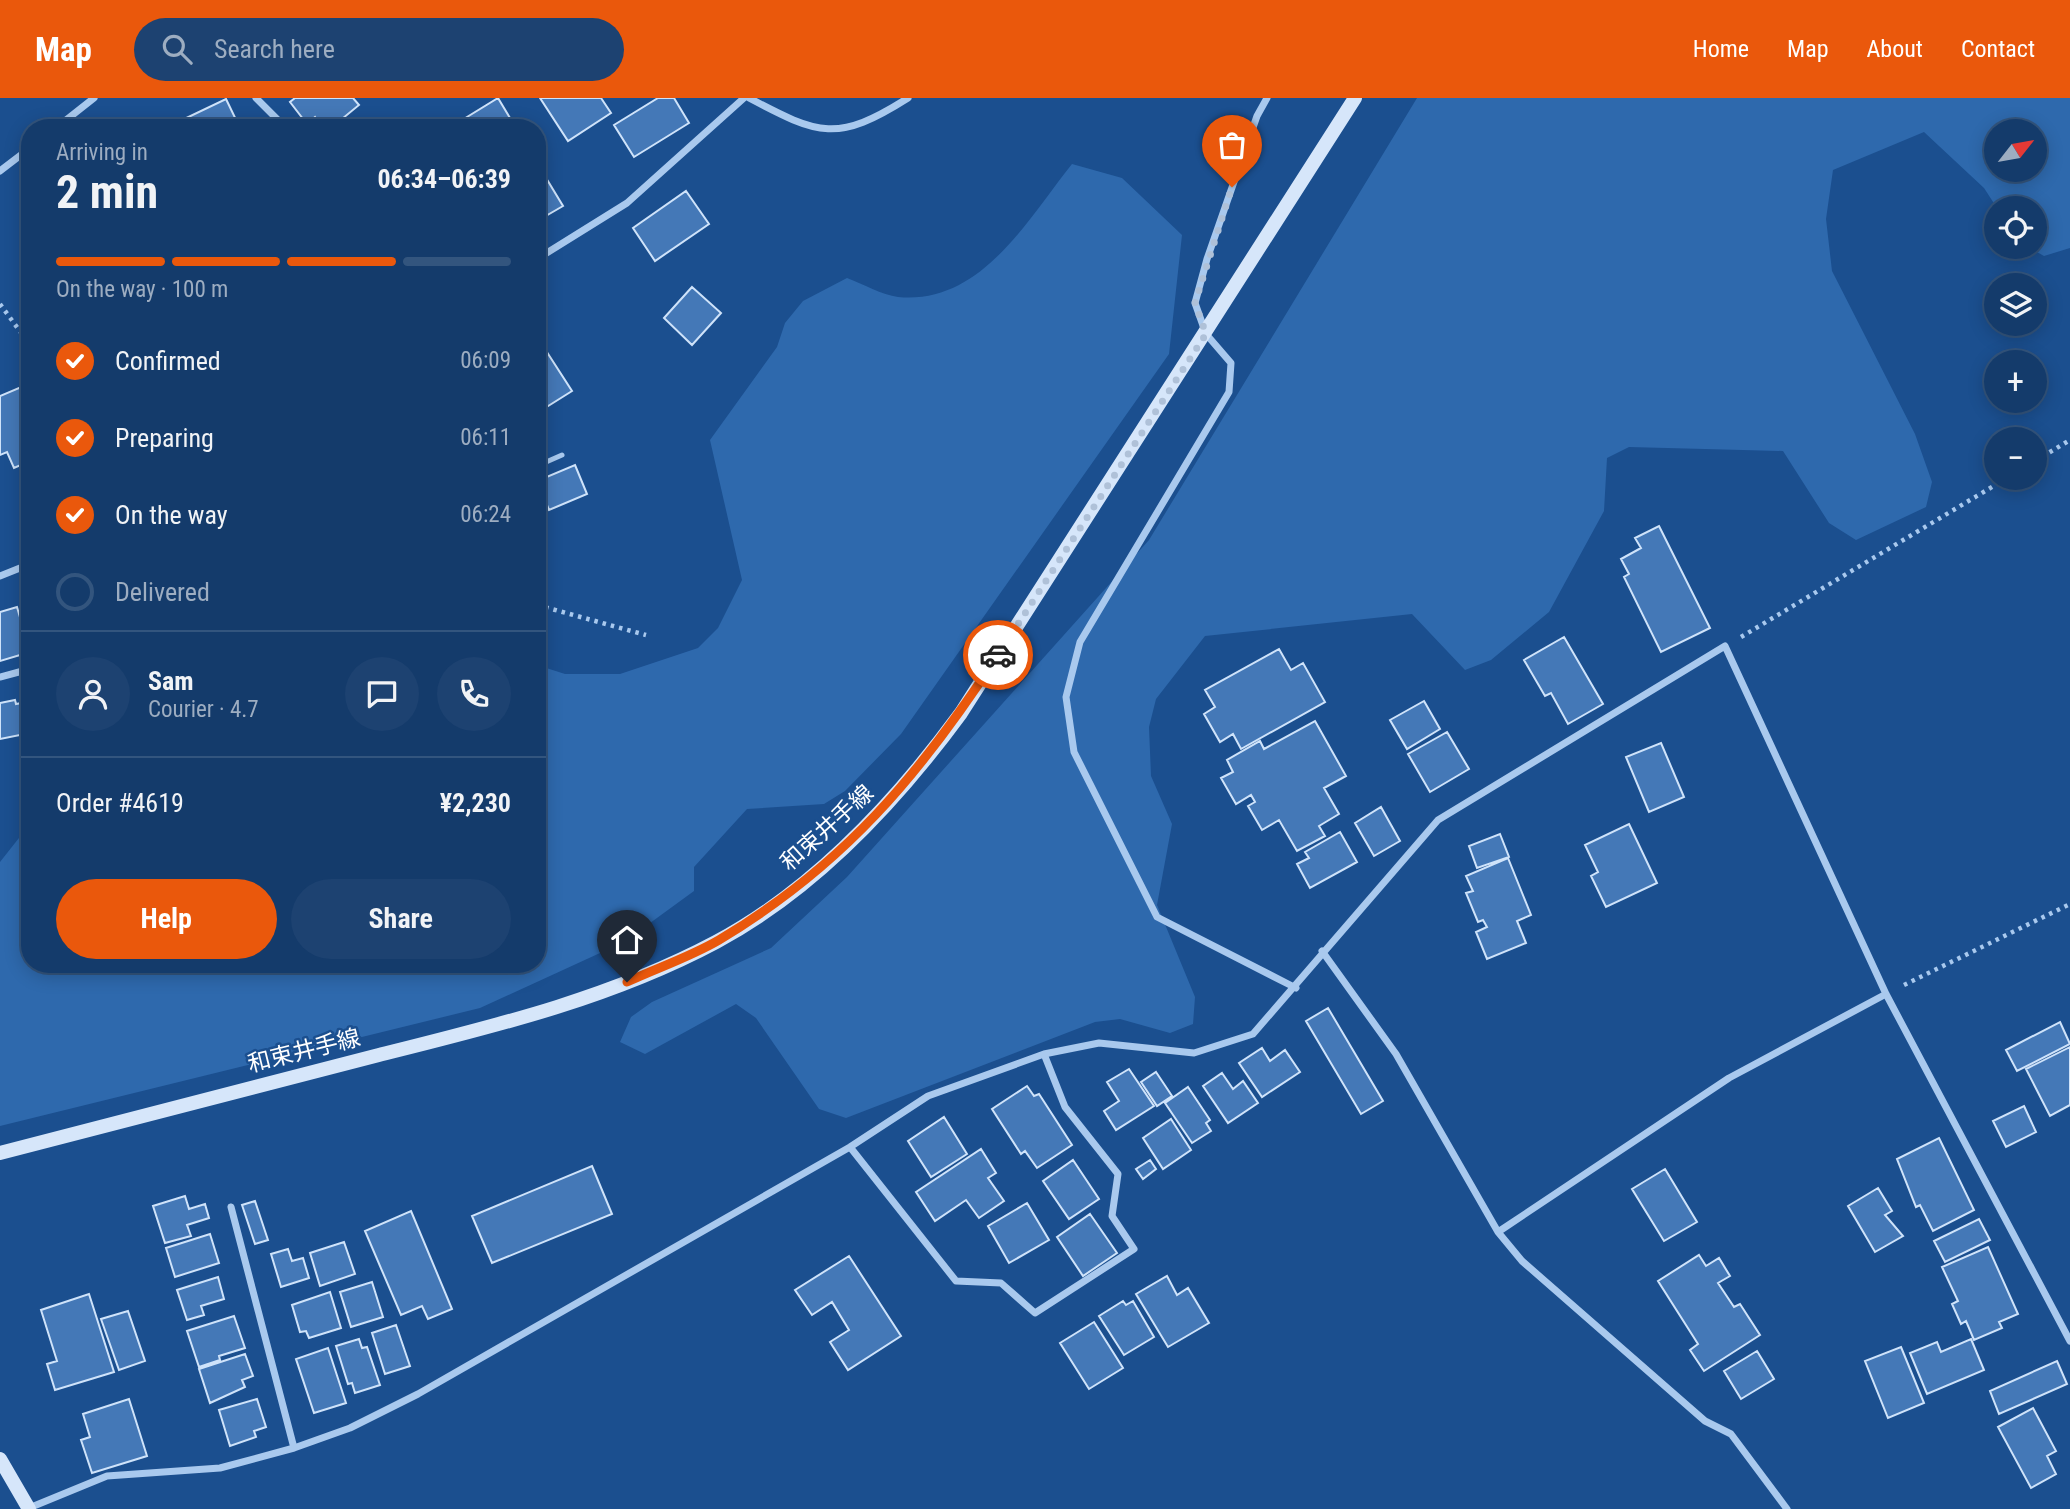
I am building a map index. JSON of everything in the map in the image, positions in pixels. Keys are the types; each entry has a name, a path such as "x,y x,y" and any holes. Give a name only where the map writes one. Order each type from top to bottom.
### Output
{"main road":[{"name":"和束井手線","path":"0,1153 527,1016 604,992 704,947 768,909 817,871 863,830 931,754 1206,334 1355,98"},
{"path":"0,1459 29,1508"}],"street":[{"path":"67,119 94,98"},
{"path":"256,98 277,119"},
{"path":"546,253 626,203 744,98"},
{"path":"749,98 802,126 839,131 889,110 908,98"},
{"path":"1267,98 1257,116 1207,258 1195,303 1206,334 1230,363 1229,392 1080,642 1066,697 1074,752 1157,917 1296,988"},
{"path":"0,171 21,155"},
{"path":"0,576 21,568"},
{"path":"29,1508 107,1476 220,1468 294,1448 350,1428 418,1394 850,1147 928,1096 1044,1054 1099,1043 1194,1053 1253,1034 1296,988 1322,951 1438,820 1725,646 1886,994 2070,1341"},
{"path":"0,677 21,671"},
{"path":"1322,951 1396,1054 1499,1232 1522,1261 1705,1421 1731,1434 1787,1509"},
{"path":"1499,1232 1730,1078 1886,994"},
{"path":"850,1147 956,1281 1001,1283 1035,1313 1134,1249 1112,1216 1118,1174 1065,1107 1044,1054"},
{"path":"231,1207 294,1448"}],"lane":[{"path":"546,463 562,455"}],"path":[{"path":"0,304 21,333"},
{"path":"2047,454 2070,440"},
{"path":"1725,646 1987,490"},
{"path":"546,607 646,635"},
{"path":"1886,994 2070,904"}],"shaded area":[{"path":"1417,98 2070,98 2070,248 2047,255 2047,196 1989,196 1924,132 1833,170 1826,219 1832,271 1915,434 1932,482 1926,507 1856,540 1829,523 1783,451 1629,447 1607,458 1604,511 1549,612 1491,660 1465,670 1412,614 1205,636 1156,699 1149,727 1151,776 1172,824 1157,905 1195,997 1193,1024 1170,1033 1120,1019 1095,1022 846,1118 819,1109 756,1018 736,1004 645,1054 620,1042 631,1017 652,1002 771,948 847,877 1149,540"},
{"path":"1072,164 1122,178 1182,235 1169,354 901,734 845,791 824,804 747,809 694,867 694,891 624,942 480,1008 0,1126 0,862 21,835 21,973 546,973 546,668 565,674 620,674 698,648 718,628 742,580 710,440 777,347 785,323 803,301 847,278 892,296 927,296 954,287 978,273 1019,233"}],"building":[{"path":"295,98 353,98 359,105 342,119 303,119 290,102"},
{"path":"498,98 511,119 464,119"},
{"path":"540,98 601,98 611,113 568,141"},
{"path":"658,98 674,98 689,123 634,157 614,125"},
{"path":"226,99 236,119 184,119"},
{"path":"546,178 563,206 546,216"},
{"path":"686,191 709,224 655,261 633,228"},
{"path":"692,287 721,313 692,345 664,318"},
{"path":"546,351 572,391 546,407"},
{"path":"21,387 21,465 14,468 7,452 0,455 0,396"},
{"path":"575,465 587,494 549,510 546,503 546,477"},
{"path":"1659,526 1710,628 1661,652 1624,577 1629,574 1621,559 1641,548 1635,538"},
{"path":"17,607 21,621 21,655 0,661 0,612"},
{"path":"1564,637 1603,704 1568,724 1551,693 1545,696 1524,660"},
{"path":"1279,649 1291,670 1303,663 1325,702 1241,749 1233,734 1220,742 1204,714 1215,707 1205,690"},
{"path":"15,700 16,704 21,703 21,735 0,739 0,703"},
{"path":"1424,701 1440,729 1407,749 1390,720"},
{"path":"1315,721 1346,776 1324,788 1339,814 1319,826 1325,836 1297,851 1279,820 1262,830 1248,806 1255,802 1251,795 1236,804 1221,778 1233,772 1227,760 1260,741 1264,749"},
{"path":"1447,732 1469,769 1430,792 1408,754"},
{"path":"1661,743 1684,797 1649,812 1626,757"},
{"path":"1381,807 1400,841 1374,856 1355,823"},
{"path":"1629,824 1657,883 1606,907 1591,876 1598,872 1585,845"},
{"path":"1340,832 1357,862 1310,888 1297,864 1309,858 1305,852"},
{"path":"1500,834 1509,857 1477,868 1469,846"},
{"path":"1508,858 1531,915 1517,921 1526,943 1487,959 1476,932 1487,927 1483,920 1478,922 1466,893 1473,891 1466,876"},
{"path":"1328,1008 1383,1101 1361,1114 1306,1021"},
{"path":"2060,1022 2070,1044 2017,1071 2006,1050"},
{"path":"2070,1047 2070,1105 2050,1116 2026,1069"},
{"path":"1262,1048 1270,1061 1285,1050 1300,1072 1262,1097 1239,1063"},
{"path":"1129,1069 1154,1106 1116,1130 1104,1111 1119,1101 1107,1082"},
{"path":"1156,1072 1172,1096 1157,1106 1141,1082"},
{"path":"1222,1073 1233,1089 1243,1081 1258,1103 1228,1123 1203,1086"},
{"path":"1027,1086 1034,1096 1039,1094 1072,1145 1037,1168 1025,1151 1021,1154 992,1109"},
{"path":"1188,1087 1210,1120 1206,1123 1211,1131 1192,1143 1165,1103"},
{"path":"2024,1106 2036,1132 2006,1147 1993,1121"},
{"path":"944,1117 967,1154 931,1177 908,1141"},
{"path":"1171,1119 1191,1150 1163,1169 1143,1138"},
{"path":"1939,1138 1974,1210 1933,1231 1920,1205 1916,1207 1897,1159"},
{"path":"981,1149 996,1173 988,1178 1004,1201 979,1218 966,1200 935,1221 916,1192"},
{"path":"1073,1160 1099,1199 1069,1219 1043,1181"},
{"path":"1150,1160 1156,1169 1143,1179 1136,1169"},
{"path":"592,1166 612,1214 492,1263 472,1216"},
{"path":"1665,1169 1697,1222 1664,1241 1632,1189"},
{"path":"1878,1188 1892,1211 1885,1215 1903,1236 1875,1252 1848,1206"},
{"path":"185,1196 189,1209 205,1204 209,1218 187,1225 191,1236 165,1243 153,1206"},
{"path":"255,1201 268,1240 255,1244 242,1205"},
{"path":"1027,1203 1049,1240 1009,1263 988,1226"},
{"path":"411,1211 452,1309 428,1319 422,1306 401,1315 365,1231"},
{"path":"1090,1214 1117,1253 1083,1276 1057,1237"},
{"path":"1979,1219 1990,1240 1945,1262 1934,1241"},
{"path":"210,1234 219,1263 175,1277 166,1248"},
{"path":"344,1242 355,1274 320,1286 310,1253"},
{"path":"1988,1247 2018,1314 1999,1322 2002,1328 1974,1340 1966,1321 1961,1324 1952,1304 1958,1301 1942,1267"},
{"path":"288,1249 292,1261 303,1258 309,1278 281,1287 271,1254"},
{"path":"1699,1255 1706,1266 1719,1258 1730,1276 1718,1283 1734,1307 1740,1304 1760,1335 1704,1371 1690,1350 1698,1344 1658,1281"},
{"path":"849,1256 901,1336 848,1370 830,1342 849,1330 832,1302 812,1315 795,1290"},
{"path":"1167,1276 1177,1295 1188,1288 1209,1323 1168,1347 1136,1294"},
{"path":"218,1277 224,1299 201,1306 204,1315 187,1320 177,1290"},
{"path":"372,1282 383,1317 351,1327 340,1292"},
{"path":"330,1292 341,1328 309,1338 306,1331 300,1332 292,1305"},
{"path":"89,1294 114,1372 55,1390 47,1364 57,1361 41,1310"},
{"path":"1123,1301 1126,1305 1133,1301 1154,1337 1124,1355 1099,1316"},
{"path":"128,1311 145,1361 119,1370 101,1319"},
{"path":"234,1316 245,1348 219,1356 220,1360 199,1367 187,1331"},
{"path":"1094,1322 1123,1368 1089,1389 1060,1343"},
{"path":"396,1325 410,1366 385,1374 372,1333"},
{"path":"359,1339 362,1348 367,1347 380,1385 355,1393 352,1383 348,1384 336,1346"},
{"path":"1971,1339 1984,1370 1927,1394 1910,1353 1937,1342 1941,1352"},
{"path":"1901,1347 1924,1403 1888,1418 1865,1361"},
{"path":"328,1348 346,1403 314,1413 296,1359"},
{"path":"1757,1351 1774,1379 1741,1399 1724,1371"},
{"path":"245,1354 253,1376 242,1380 245,1387 210,1403 199,1369"},
{"path":"2057,1361 2067,1384 1999,1414 1990,1391"},
{"path":"129,1399 147,1456 92,1473 81,1440 90,1437 83,1414"},
{"path":"257,1399 266,1427 254,1431 256,1437 230,1446 219,1410"},
{"path":"2033,1408 2056,1451 2047,1456 2056,1474 2031,1488 1998,1427"}],"way so far":[{"path":"998,655 1206,334 1195,303 1207,258 1232,187"}],"route":[{"path":"627,982 716,942 768,909 817,871 863,830 931,754 998,655"}]}
